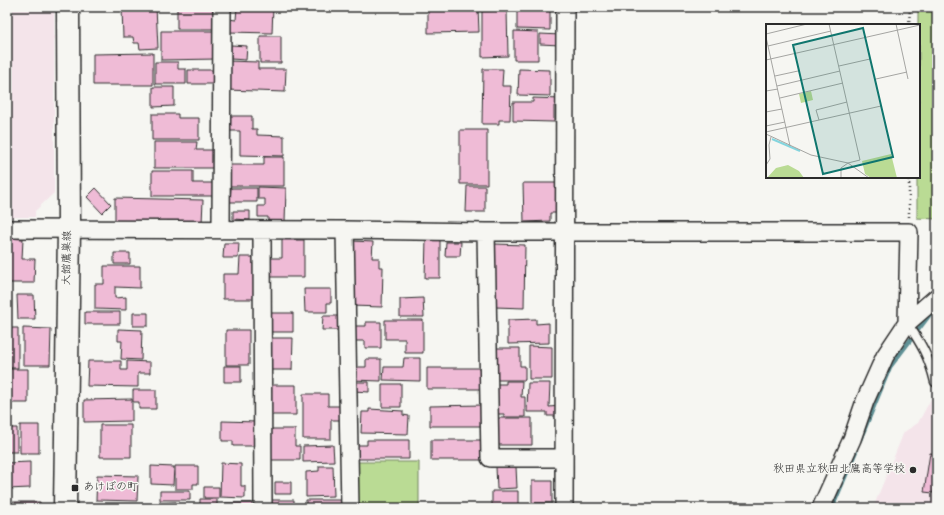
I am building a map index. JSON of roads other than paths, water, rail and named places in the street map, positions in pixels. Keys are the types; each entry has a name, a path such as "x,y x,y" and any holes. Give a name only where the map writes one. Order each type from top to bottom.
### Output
{"main road":[{"name":"大館鷹巣線","path":"65,508 69,229 68,7"}],"street":[{"path":"221,230 222,7"},
{"path":"564,508 565,7"},
{"path":"7,229 486,232 909,232 907,323"},
{"path":"262,230 264,508"},
{"path":"345,230 350,508"},
{"path":"486,232 490,458 564,458"},
{"path":"821,508 852,439 865,401 885,356 907,323 937,297"}],"lane":[{"path":"907,323 923,347 932,369 935,382 937,383"}],"waterway":[{"path":"860,440 890,367 931,313"},
{"path":"832,508 856,451"}],"place":[{"name":"秋田県立秋田北鷹高等学校","path":"913,470"},
{"name":"あけぼの町","path":"75,488"}]}
